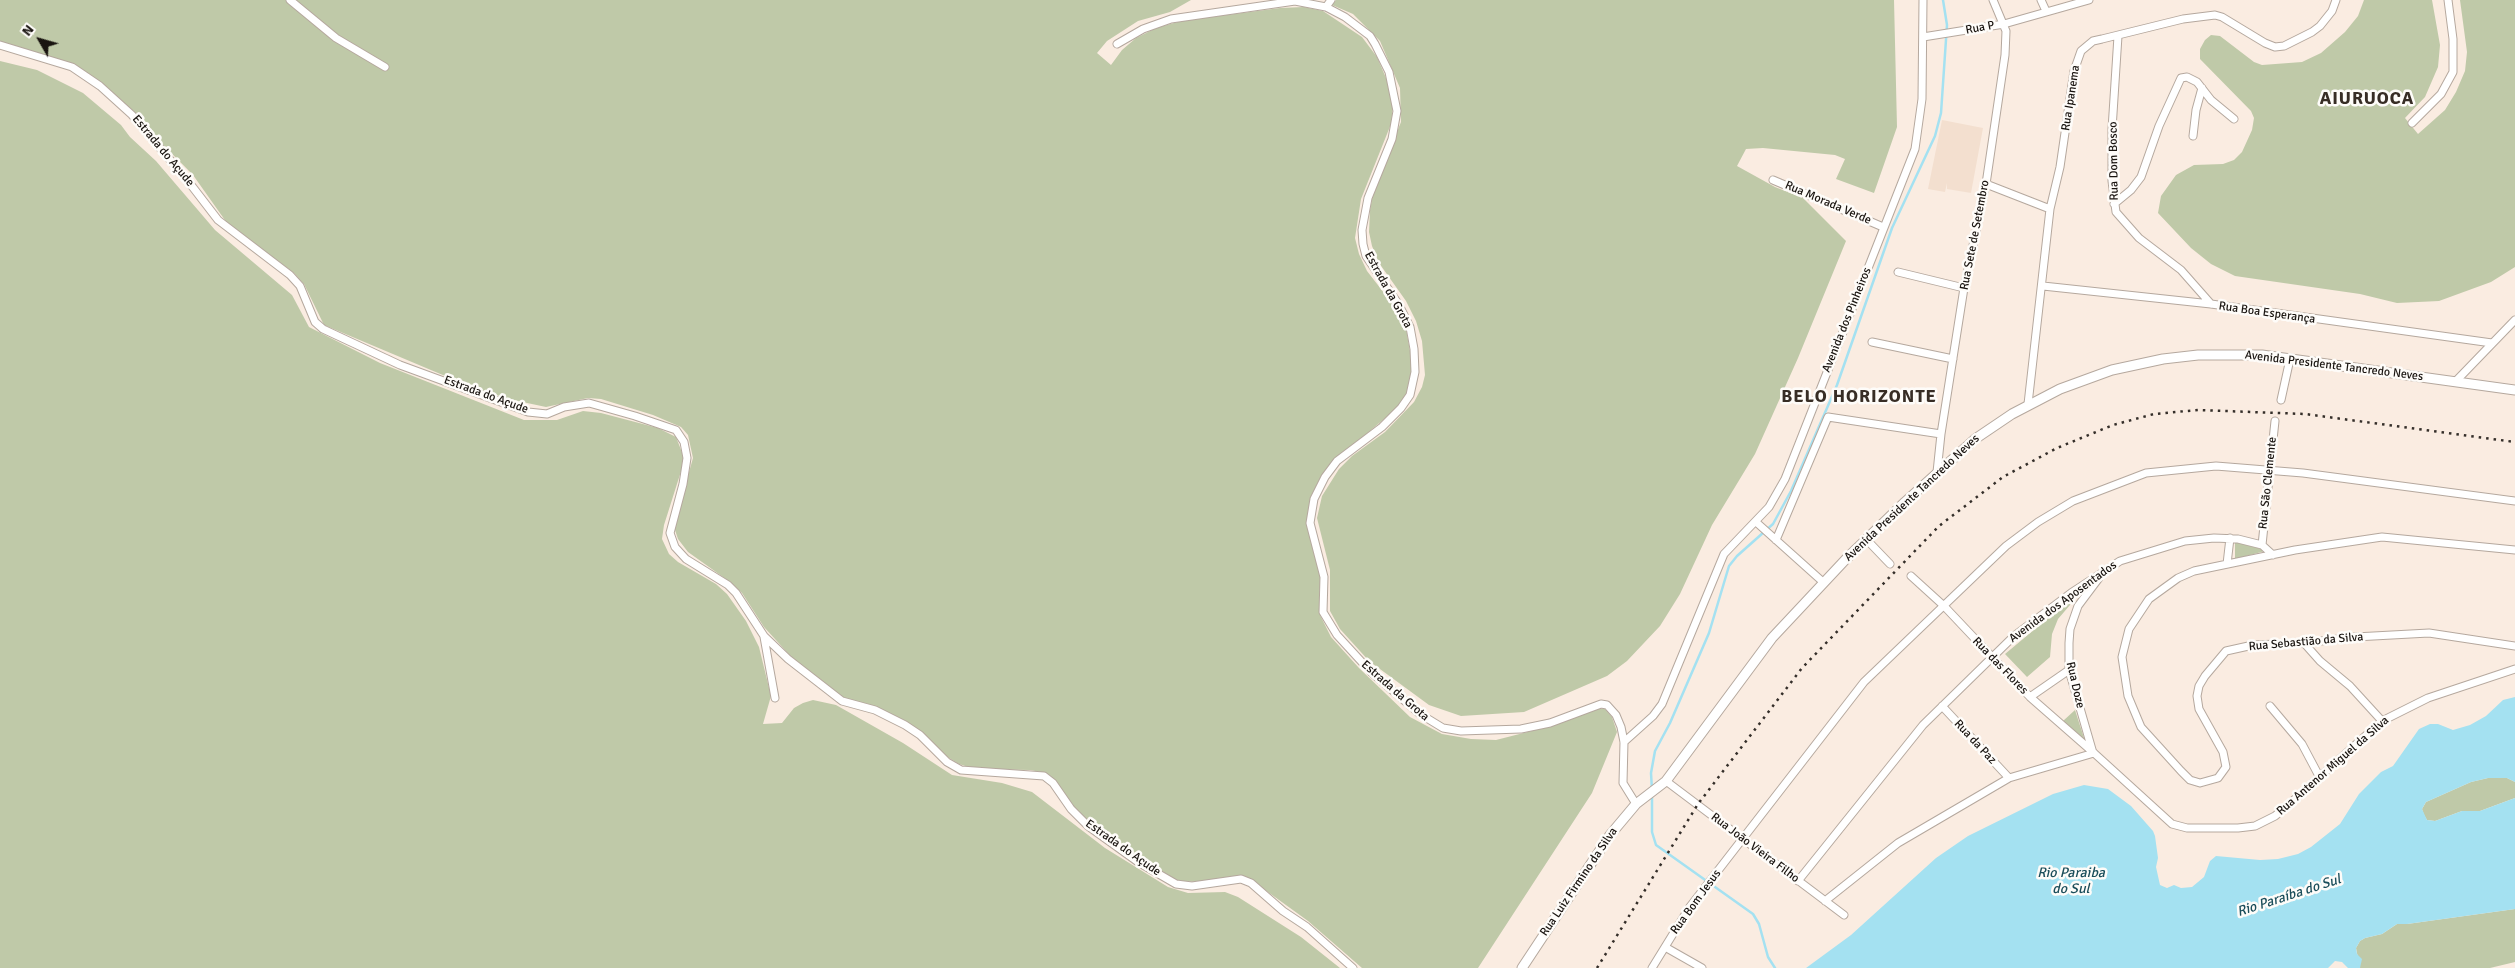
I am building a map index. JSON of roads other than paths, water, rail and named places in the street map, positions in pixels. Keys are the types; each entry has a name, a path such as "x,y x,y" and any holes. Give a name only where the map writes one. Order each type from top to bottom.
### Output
{"street":[{"path":"290,0 336,38 385,68"},
{"path":"1326,7 1331,0"},
{"name":"Avenida dos Pinheiros","path":"1624,742 1653,716 1662,704 1724,554 1758,524 1784,479 1883,227 1903,182 1918,138 1922,99 1923,0"},
{"name":"Rua Sete de Setembro","path":"1938,472 1941,434 1964,288 1986,184 2005,55 2006,31 1993,0"},
{"path":"2041,0 2046,11"},
{"name":"Rua P","path":"1924,37 2004,24 2089,0"},
{"name":"Rua Ipanema","path":"2028,404 2043,286 2050,209 2060,167 2079,55 2093,42 2183,19 2215,15 2222,17 2265,44 2275,47 2284,46 2320,26 2332,11 2336,0"},
{"path":"2412,123 2441,94 2453,72 2453,39 2448,0"},
{"name":"Estrada da Grota","path":"1117,44 1143,29 1166,21 1257,4 1295,1 1326,7 1345,17 1370,36 1382,55 1394,92 1397,111 1392,139 1368,198 1362,230 1366,256 1399,304 1410,327 1414,348 1415,372 1410,395 1401,408 1382,427 1337,461 1325,477 1314,499 1310,523 1324,577 1322,606 1325,618 1344,644 1370,671 1420,714 1443,728 1461,731 1521,729 1550,723 1603,704 1609,706 1616,715 1624,742"},
{"name":"Rua Dom Bosco","path":"2118,36 2112,129 2114,204 2116,212 2139,238 2181,270 2211,304"},
{"name":"Estrada do Açude","path":"0,45 72,67 100,86 132,115 188,180 218,220 290,275 300,286 315,322 323,329 400,364 528,412 547,414 571,406 589,403 676,430 684,442 688,458 671,526 671,540 674,547 686,559 728,585 736,593 764,636 788,659 842,701 875,710 905,725 956,767 973,772 1044,776 1053,783 1071,809 1088,826 1138,862 1176,884 1192,886 1240,879 1251,883 1282,911 1307,926 1353,968"},
{"path":"2114,204 2131,190 2141,177 2159,126 2179,80 2187,77 2202,88 2211,100 2234,119"},
{"path":"2193,136 2196,110 2202,88"},
{"name":"Rua Morada Verde","path":"1773,180 1883,227"},
{"path":"1986,184 2050,209"},
{"path":"1898,272 1964,288"},
{"name":"Rua Boa Esperança","path":"2043,286 2211,304 2492,343"},
{"path":"2456,381 2515,320"},
{"path":"1872,342 1953,359"},
{"name":"Avenida Presidente Tancredo Neves","path":"1638,802 1664,783 1772,638 1823,582 1866,539 1975,439 2028,404 2112,370 2163,359 2228,354 2290,359 2515,390"},
{"path":"2282,400 2290,359"},
{"path":"1773,537 1828,417 1941,434"},
{"name":"Rua São Clemente","path":"2262,545 2275,421"},
{"name":"Rua Bom Jesus","path":"1652,968 1700,894 1859,688 2018,537 2058,509 2087,495 2146,473 2216,466 2303,473 2515,501"},
{"path":"1758,524 1823,582"},
{"path":"2273,555 2382,537 2515,550"},
{"name":"Avenida dos Aposentados","path":"1798,881 1906,744 1942,706 1991,657 2033,622 2108,568 2130,556 2199,538 2230,538 2262,545 2273,555"},
{"path":"2227,564 2230,538"},
{"path":"1866,539 1890,564"},
{"name":"Rua Sebastião da Silva","path":"2273,555 2185,574 2158,592 2135,619 2124,648 2122,657 2126,684 2141,727 2154,744 2190,780 2208,783 2218,778 2226,767 2223,752 2199,709 2197,696 2199,686 2222,654 2253,645 2429,633 2514,646"},
{"name":"Rua Doze","path":"2094,753 2069,670 2069,635 2075,615 2087,592 2108,568"},
{"name":"Rua das Flores","path":"1911,576 1944,606 2030,697 2094,753"},
{"path":"764,636 775,698"},
{"path":"2304,643 2320,661 2350,686 2382,721"},
{"name":"Rua Antenor Miguel da Silva","path":"2094,753 2115,770 2162,817 2172,824 2187,828 2247,828 2260,824 2287,806 2382,721 2428,698 2515,669"},
{"path":"2030,697 2069,670"},
{"name":"Rua da Paz","path":"1942,706 2009,778"},
{"path":"2270,706 2302,744 2319,776"},
{"path":"1624,742 1623,784 1638,802"},
{"path":"1825,901 1898,843 2009,778 2094,753"},
{"name":"Rua João Vieira Filho","path":"1664,783 1743,838 1844,915"},
{"name":"Rua Luiz Firmino da Silva","path":"1522,968 1598,852 1638,802"},
{"path":"1665,947 1702,968"}],"water":[{"name":"Rio Paraiba do Sul","path":"2515,697 2515,782 2507,778 2488,778 2471,782 2426,802 2422,809 2427,820 2435,821 2462,811 2480,811 2515,798 2515,909 2397,924 2382,934 2360,941 2356,948 2357,954 2362,959 2360,968 2348,968 2342,962 2335,961 2328,968 1806,968 1851,935 1936,858 1968,836 2053,794 2084,785 2108,789 2131,806 2153,831 2158,858 2156,867 2160,885 2167,888 2174,885 2181,888 2192,887 2204,877 2210,861 2216,856 2260,860 2278,859 2298,854 2311,847 2340,824 2359,794 2381,772 2393,766 2419,729 2430,724 2438,724 2453,730 2470,725 2486,716 2503,700"}],"waterway":[{"path":"1652,790 1651,773 1655,751 1670,723 1709,633 1729,566 1737,556 1773,524 1791,491 1837,385 1892,228 1935,136 1941,113 1947,25 1943,0"},
{"path":"1652,796 1652,832 1656,845 1753,914 1759,924 1768,957 1775,968"}],"railway":[{"path":"1597,968 1698,804 1802,668 1939,526 2003,477 2057,448 2113,425 2154,414 2198,410 2305,414 2515,442"}],"district":[{"name":"AIURUOCA","path":"2367,99"},
{"name":"BELO HORIZONTE","path":"1859,397"}],"water label":[{"name":"Rio Paraíba do Sul","path":"2289,896"}]}
